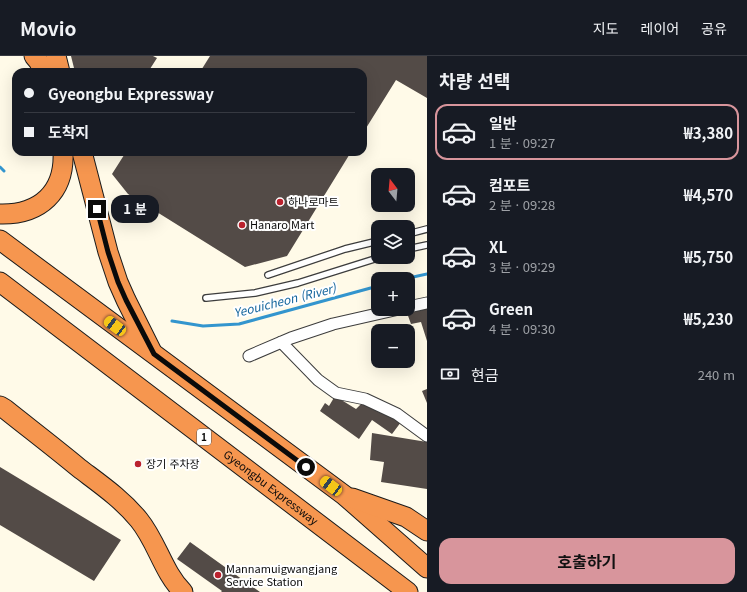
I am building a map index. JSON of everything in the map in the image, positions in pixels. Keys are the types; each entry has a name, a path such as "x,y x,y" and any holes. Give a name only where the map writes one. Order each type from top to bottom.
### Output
{"highway":[{"path":"34,56 41,68"},
{"path":"56,56 59,68"},
{"path":"0,214 12,214 28,210 40,205 47,199 60,179 63,156"},
{"path":"83,156 108,252 118,282 154,354"},
{"path":"0,240 344,496 427,568"},
{"name":"Gyeongbu Expressway","path":"0,282 408,592"},
{"path":"0,406 6,409 103,485 122,502 138,519 152,538 165,568 183,592"},
{"path":"344,496 406,517 427,531"}],"street":[{"path":"415,306 427,303"},
{"path":"249,356 291,338 333,324 371,315"},
{"path":"281,342 318,380 336,393 365,399 397,414 427,436"}],"lane":[{"path":"415,232 427,229"},
{"path":"268,275 345,249 371,243"},
{"path":"415,248 427,245"},
{"path":"206,298 255,293 298,283 371,260"}],"building":[{"path":"71,56 153,56 157,58 151,68 74,68"},
{"path":"210,56 427,56 427,98 396,80 367,127 367,68 202,68"},
{"name":"Hanaro Mart","path":"123,156 349,156 287,256 245,267 128,194 112,174"},
{"path":"427,309 427,341 421,322 411,324 408,316 415,316 415,311"},
{"path":"427,389 427,403 422,391"},
{"path":"335,396 356,409 363,402 401,422 392,434 372,420 359,439 320,411 325,403 329,406"},
{"path":"372,433 427,442 427,489 381,482 384,462 370,460"},
{"path":"0,467 121,540 94,581 0,525"},
{"name":"Mannamuigwangjang Service Station","path":"190,542 260,592 221,592 222,591 177,559"}],"waterway":[{"name":"Yeouicheon (River)","path":"0,167 4,171"},
{"name":"Yeouicheon (River)","path":"415,277 427,274"},
{"name":"Yeouicheon (River)","path":"172,321 203,326 239,324 371,288"}],"place":[{"name":"하나로마트","path":"280,202"},
{"name":"Hanaro Mart","path":"242,225"},
{"name":"장기 주차장","path":"138,464"},
{"name":"Mannamuigwangjang Service Station","path":"218,575"}],"route":[{"path":"97,209 112,266 118,282 154,354 306,467"}]}
